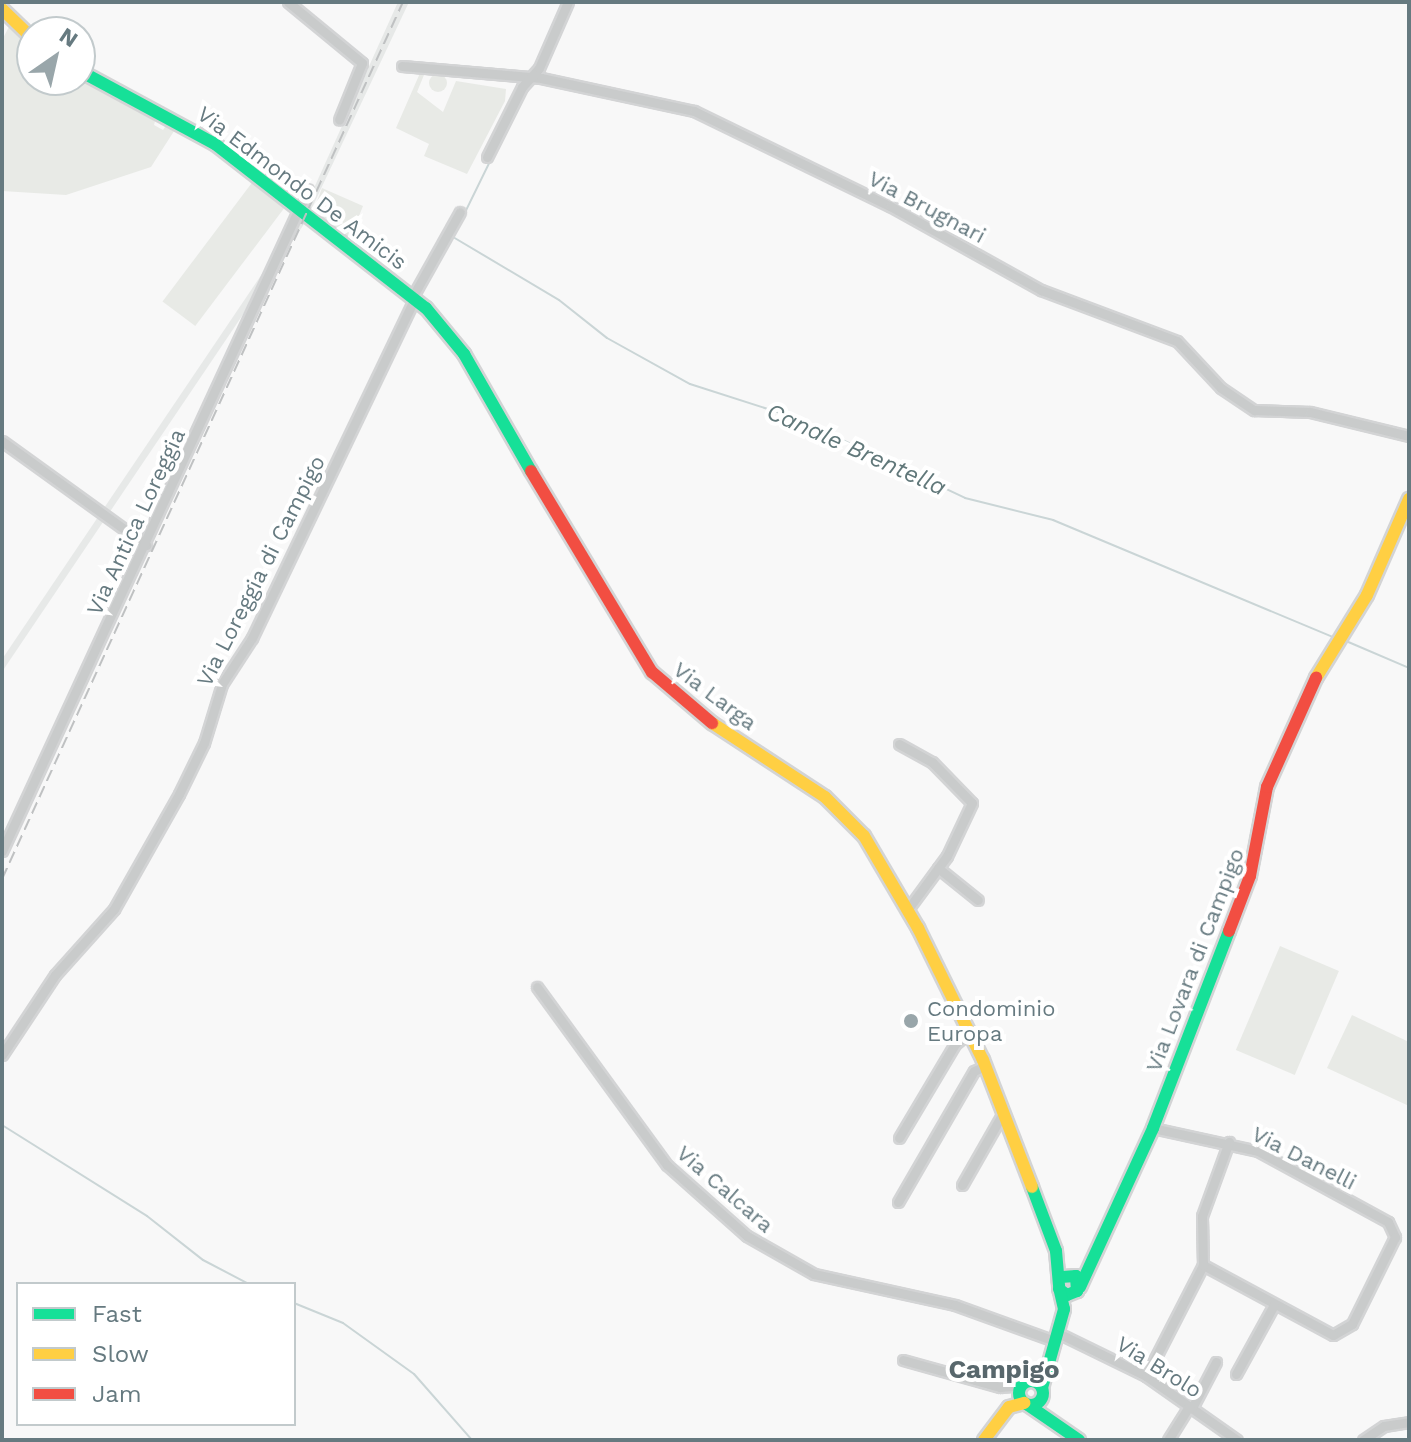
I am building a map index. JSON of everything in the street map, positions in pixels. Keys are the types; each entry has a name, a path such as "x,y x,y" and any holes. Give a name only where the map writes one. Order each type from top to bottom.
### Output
{"street":[{"path":"288,2 362,63 339,120"},
{"path":"487,157 568,2"},
{"name":"Via Brugnari","path":"402,66 529,80 541,78 710,118 890,206 1041,290 1177,341 1221,388 1254,410 1310,412 1409,436"},
{"name":"Via Edmondo De Amicis","path":"96,79 196,132 414,297"},
{"name":"Via Antica Loreggia","path":"2,851 146,545 297,207 308,189"},
{"name":"Via Loreggia di Campigo","path":"2,1055 55,975 121,900 179,794 201,752 222,684 252,638 414,297 460,212"},
{"name":"Via Larga","path":"414,297 464,354 623,631 652,672 694,711 841,811 871,845 908,909 970,1032 1058,1257 1068,1275"},
{"path":"2,441 146,545"},
{"name":"Via Lovara di Campigo","path":"1057,1334 1153,1128 1253,868 1267,787 1279,757 1311,686 1367,595 1409,499"},
{"path":"899,744 932,762 943,778 971,798 938,868 908,909"},
{"path":"938,868 978,900"},
{"name":"Via Calcara","path":"537,987 667,1165 747,1236 814,1274 955,1305 1057,1334"},
{"path":"899,1138 955,1044 970,1032"},
{"path":"898,1202 974,1071 985,1066"},
{"path":"962,1185 1003,1113"},
{"name":"Via Danelli","path":"1153,1128 1229,1142 1258,1151 1388,1222 1394,1241 1346,1331 1326,1334 1274,1305"},
{"path":"1146,1376 1203,1265 1202,1216 1229,1142"},
{"path":"1060,1291 1078,1289 1068,1275 1093,1261"},
{"path":"1203,1265 1274,1305 1236,1374"},
{"name":"Via Lovara di Campigo","path":"1042,1392 1048,1359 1065,1304 1060,1291 1068,1275"},
{"name":"Via Brolo","path":"1057,1334 1146,1376 1237,1440"},
{"name":"Via Lovara di Campigo","path":"1022,1394 1048,1359"},
{"path":"903,1360 1022,1394 1042,1392"},
{"path":"1168,1440 1216,1362"},
{"path":"984,1440 1007,1408 1022,1394 1042,1392"},
{"path":"1042,1392 1063,1436 1079,1440"},
{"path":"1022,1394 1055,1423"},
{"path":"1363,1440 1384,1426 1409,1422"}],"shaded area":[{"path":"398,2 409,2 310,212 305,208"},
{"path":"11,23 16,28 16,96 96,96 96,87 156,117 154,125 163,130 167,124 176,128 151,167 66,195 2,191 2,40"},
{"path":"420,73 424,75 417,92 443,112 456,81 506,89 505,101 467,174 424,156 429,144 396,128"},
{"path":"434,74 442,74 447,83 445,90 434,92 429,87 429,79"},
{"path":"254,180 287,205 195,326 163,301"},
{"path":"322,188 363,206 349,241 313,212"},
{"path":"301,216 307,220 2,672 2,659"},
{"path":"1280,946 1339,971 1295,1075 1236,1050"},
{"path":"1352,1015 1409,1042 1409,1106 1327,1068"}],"waterway":[{"name":"Canale Brentella","path":"505,132 521,101"},
{"name":"Canale Brentella","path":"498,145 453,237 559,300 607,338 690,384 796,418 965,498 1053,520 1333,637"},
{"name":"Canale Brentella","path":"1346,641 1409,668"},
{"path":"2,1125 147,1216 203,1260 245,1282"},
{"path":"296,1304 343,1323 414,1374 472,1440"}],"railway":[{"path":"2,879 403,2"}],"traffic: fast":[{"path":"96,80 215,144 426,308 464,354 531,471"},
{"path":"1080,1287 1153,1128 1229,931"},
{"path":"1032,1187 1056,1251 1059,1289 1067,1295 1077,1291 1076,1276 1060,1277"},
{"path":"1042,1388 1064,1309 1060,1291"},
{"path":"1031,1381 1040,1384 1043,1393 1040,1402 1031,1405 1022,1402 1019,1393 1022,1384 1031,1381"},
{"path":"1028,1405 1079,1440"}],"traffic: slow":[{"path":"2,9 16,23"},
{"path":"1316,678 1367,595 1409,499"},
{"path":"712,723 825,797 864,836 918,928 983,1060 1032,1187"},
{"path":"984,1440 1009,1407 1024,1403"}],"traffic: jam":[{"path":"531,471 652,672 712,723"},
{"path":"1229,931 1250,876 1267,787 1316,678"}],"place":[{"name":"Condominio Europa","path":"911,1021"}],"district":[{"name":"Campigo","path":"1004,1370"}]}
